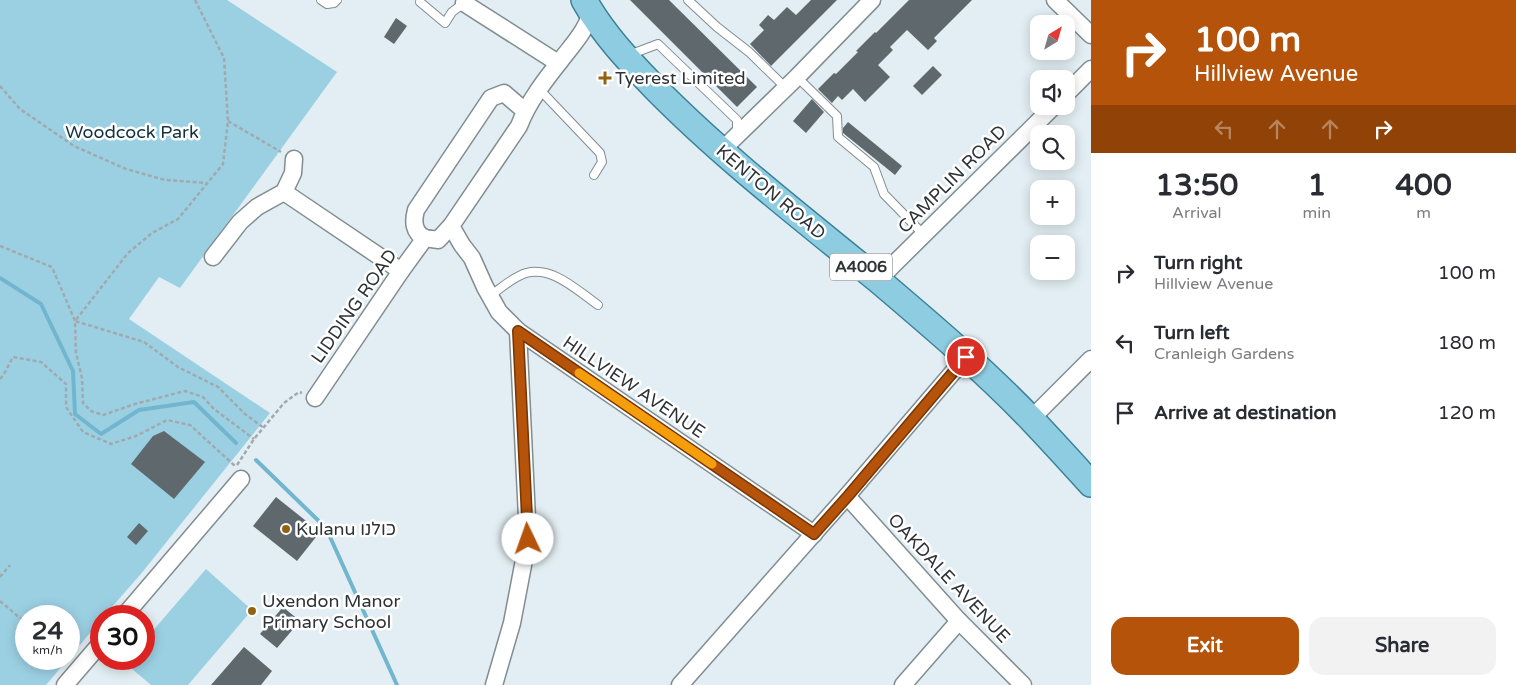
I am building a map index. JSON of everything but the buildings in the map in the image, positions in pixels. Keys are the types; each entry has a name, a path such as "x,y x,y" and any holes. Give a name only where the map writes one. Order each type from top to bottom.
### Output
{"main road":[{"name":"KENTON ROAD","path":"589,4 611,42 668,101 729,142 878,281 966,357 1031,419 1091,484"}],"street":[{"path":"729,142 872,0"},
{"path":"1055,0 1091,35"},
{"path":"464,3 558,63"},
{"name":"LIDDING ROAD","path":"315,398 401,271 432,239 451,226 519,126 525,111 558,63 584,30 589,4"},
{"path":"1075,85 1091,69"},
{"path":"462,245 432,239 416,230 413,220 416,210 491,98 504,93 525,111"},
{"name":"CAMPLIN ROAD","path":"878,281 1045,115"},
{"path":"213,257 240,222 256,207 284,192 293,173 294,159"},
{"path":"284,192 401,271"},
{"name":"HILLVIEW AVENUE","path":"451,226 472,258 499,312 518,331 814,534"},
{"path":"494,685 512,623 528,539 518,331"},
{"path":"680,685 848,496 966,357"},
{"path":"1031,419 1091,359"},
{"path":"133,605 241,479"},
{"name":"OAKDALE AVENUE","path":"848,496 959,621 1023,685"},
{"path":"903,685 959,621"},
{"path":"65,685 90,656"}],"lane":[{"path":"321,0 327,4 334,3 336,0"},
{"path":"688,0 717,27 749,52 837,116 838,137 874,168 884,194 924,235"},
{"path":"420,2 445,23 452,12 464,3"},
{"path":"625,57 658,44 737,120 729,142"},
{"path":"540,90 600,153 602,162 594,175"},
{"path":"490,296 509,282 526,273 544,272 561,280 598,305"}],"path":[{"path":"75,321 128,253 152,233 178,219 222,164 228,121 224,58 195,0"},
{"path":"0,86 20,108 74,146 126,169 165,180 207,183"},
{"path":"228,121 294,159"},
{"path":"0,246 52,267 75,321 76,352 82,378 83,403 91,411 104,415 142,402 185,391 203,397 214,409 254,439"},
{"path":"75,321 144,342 178,367 218,387 245,414 264,428"},
{"path":"0,379 12,357 41,362 66,384 66,408 84,432 111,444 136,436 166,420 190,425 236,467 254,439 284,403 299,392 315,398"},
{"path":"0,577 10,565"},
{"path":"1,602 15,614"}],"green space":[{"name":"Woodcock Park","path":"0,0 227,0 337,72 180,288 159,277 129,319 270,413 114,605 90,605 90,633 80,645 80,605 15,605 15,670 59,670 46,685 0,685"},
{"path":"206,569 252,610 188,685 151,685 133,670 155,670 155,628"}],"waterway":[{"path":"0,278 41,304 73,371 75,414 101,434 139,410 194,402 236,443"},
{"path":"256,460 326,528 397,685"}],"slow traffic":[{"path":"579,373 712,464"}],"place":[{"name":"Tyerest Limited","path":"605,78"},
{"name":"Kulanu כולנו","path":"286,529"},
{"name":"Uxendon Manor Primary School","path":"252,611"}],"route":[{"path":"528,539 518,331 814,534 966,357"}]}
